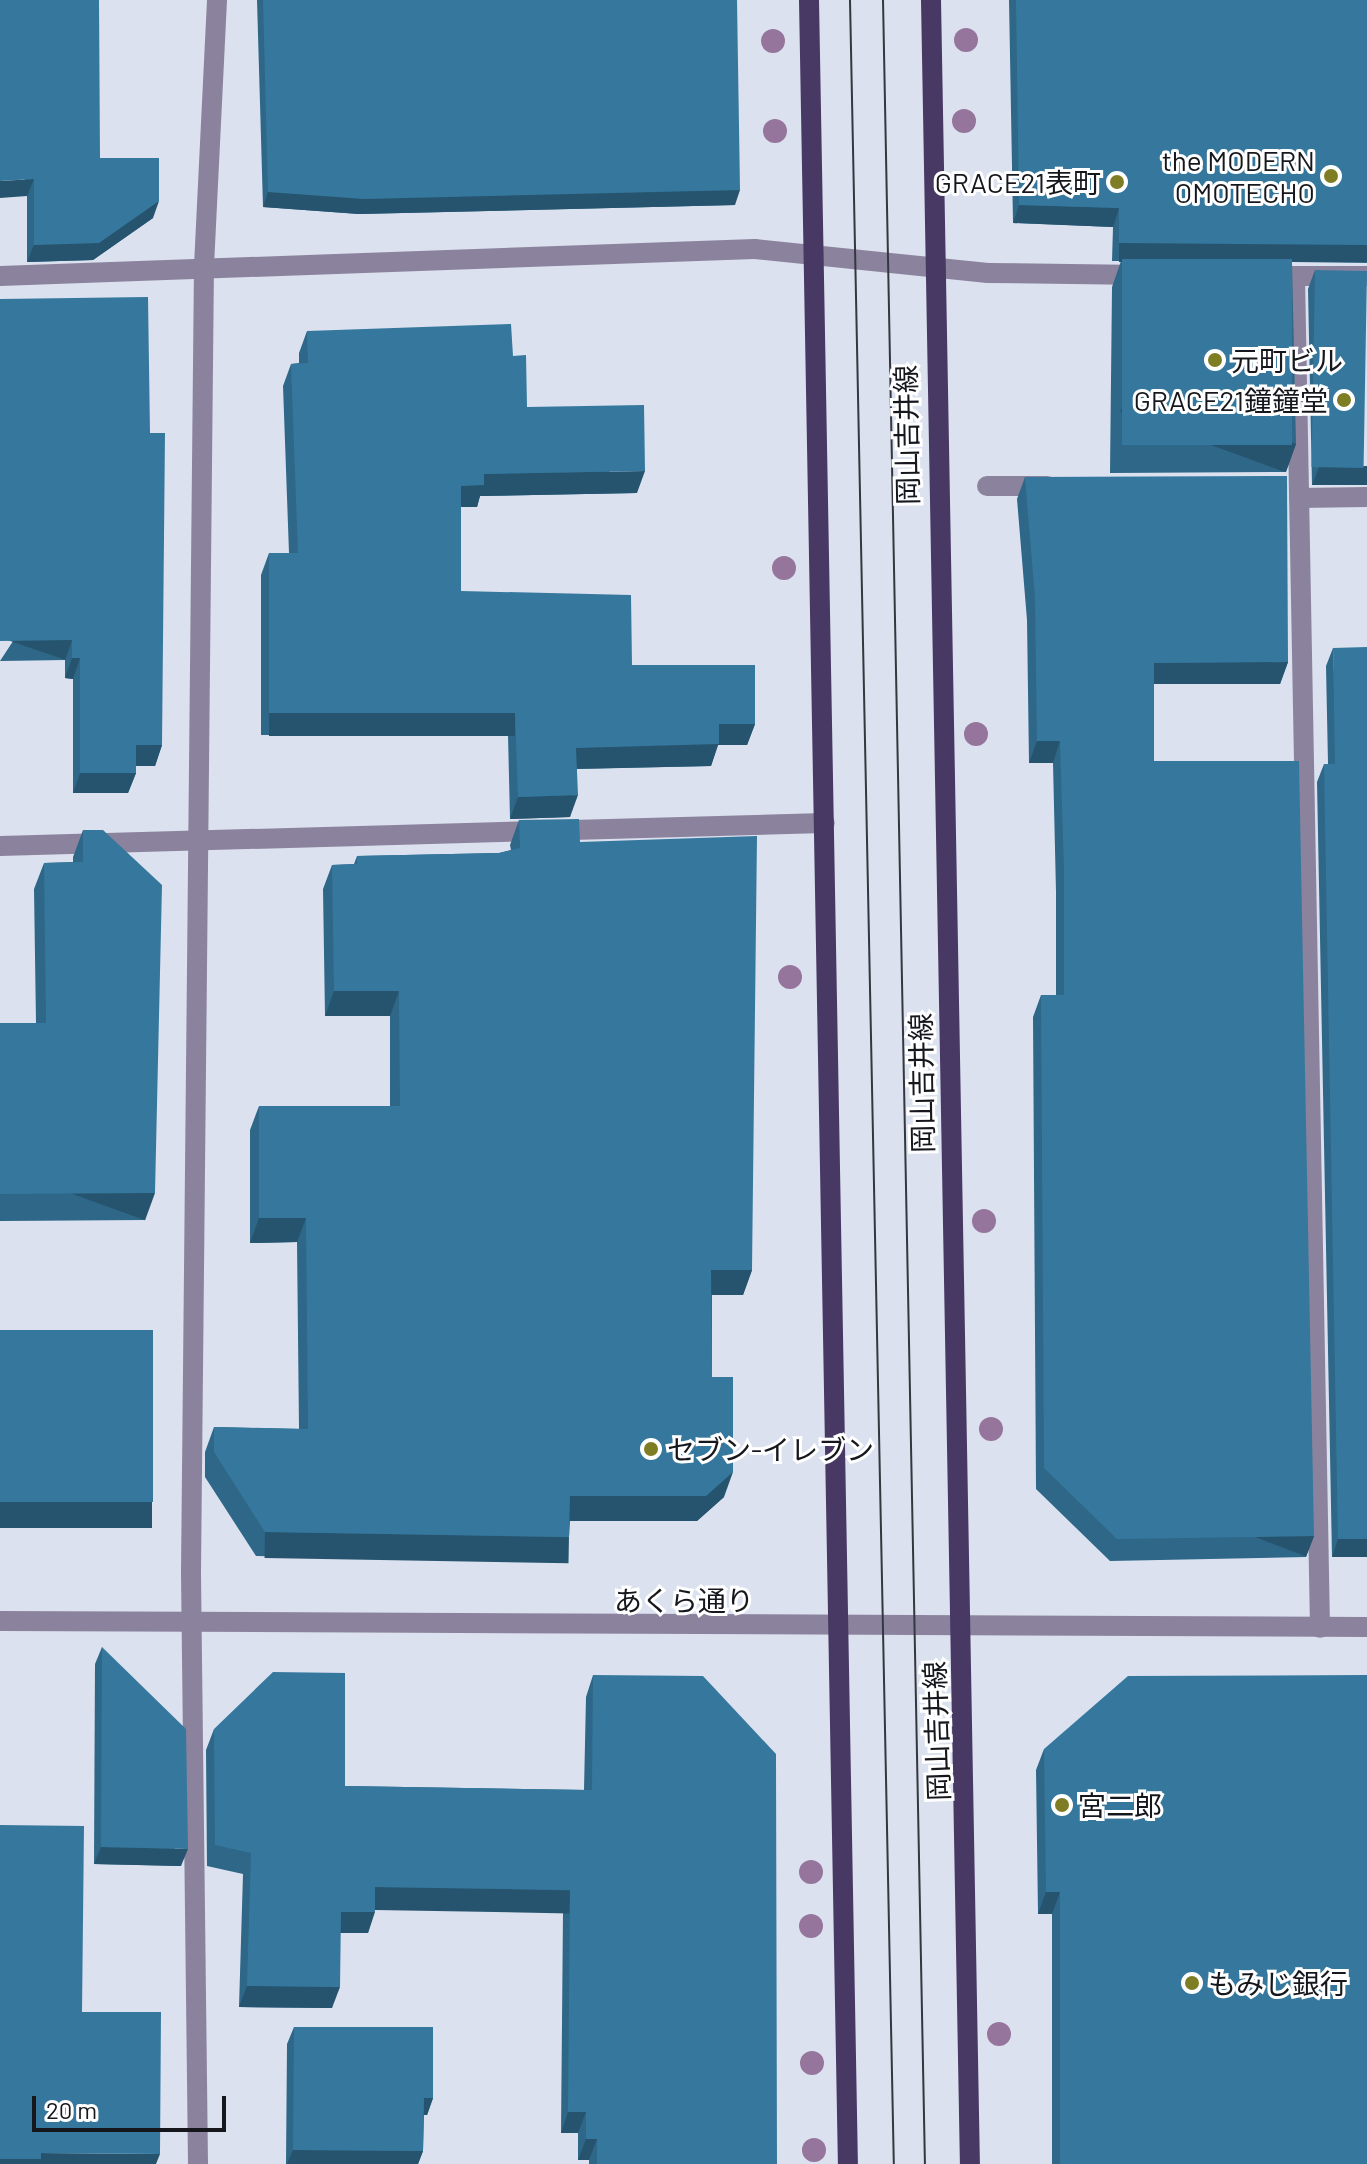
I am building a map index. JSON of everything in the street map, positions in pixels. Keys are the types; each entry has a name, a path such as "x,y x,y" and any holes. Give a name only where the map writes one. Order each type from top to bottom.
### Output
{"main road":[{"path":"809,0 848,2164"},
{"name":"岡山吉井線","path":"931,0 970,2164"}],"street":[{"path":"198,2164 191,1625 204,266 217,0"},
{"path":"0,276 204,266 755,249 935,268 1172,275"},
{"path":"1249,276 1367,276"},
{"path":"1295,276 1320,1628"},
{"path":"1268,485 1299,492 1367,497"},
{"path":"987,486 1065,486"},
{"path":"0,846 825,823"},
{"name":"あくら通り","path":"0,1621 839,1629 1367,1627"}],"building":[{"path":"0,0 99,0 100,158 159,158 159,201 99,243 34,245 34,179 0,181"},
{"path":"263,0 737,0 740,190 364,199 268,192"},
{"path":"1016,0 1367,0 1367,245 1119,243 1119,208 1019,205"},
{"path":"1122,259 1292,259 1292,445 1122,445"},
{"name":"GRACE21鐘鐘堂","path":"1315,270 1367,271 1364,468 1312,467"},
{"path":"148,297 150,433 165,433 162,745 136,745 136,773 80,773 80,658 72,658 72,640 0,641 0,299"},
{"path":"511,324 513,356 526,355 527,407 644,405 645,471 484,474 484,485 461,486 461,591 631,595 632,665 755,665 755,724 719,724 719,744 576,748 578,795 518,797 515,713 269,713 269,553 298,553 291,364 308,363 307,331"},
{"path":"1287,476 1288,662 1154,663 1154,761 1299,761 1314,1536 1117,1539 1044,1468 1041,995 1064,995 1064,871 1060,741 1037,741 1035,598 1025,477"},
{"path":"1367,647 1367,1539 1338,1539 1324,764 1335,764 1333,648"},
{"path":"579,819 580,842 757,836 752,1270 711,1270 712,1377 733,1377 733,1472 706,1496 570,1496 569,1537 265,1532 214,1452 214,1427 308,1429 306,1218 259,1218 259,1106 400,1106 399,991 334,991 332,865 357,864 357,856 499,853 520,848 519,820"},
{"path":"83,830 103,830 162,885 155,1193 0,1194 0,1023 46,1023 44,863 83,862"},
{"path":"0,1330 153,1330 153,1502 0,1502"},
{"path":"102,1647 186,1729 188,1849 101,1847"},
{"path":"273,1672 345,1673 345,1786 592,1790 593,1675 703,1676 776,1754 777,2164 597,2164 597,2139 586,2139 586,2112 568,2112 570,1890 375,1887 375,1912 341,1912 340,1987 247,1986 251,1853 215,1845 214,1729"},
{"path":"1367,1675 1367,2164 1060,2164 1060,1892 1046,1892 1044,1749 1128,1676"},
{"path":"0,1825 84,1826 82,2012 161,2012 160,2154 41,2153 41,2159 0,2159"},
{"path":"294,2027 433,2027 433,2098 424,2098 423,2151 293,2150"}],"tram line":[{"path":"850,0 894,2164"},
{"path":"883,0 925,2164"}],"place":[{"name":"the MODERN OMOTECHO","path":"1331,176"},
{"name":"GRACE21表町","path":"1117,182"},
{"name":"元町ビル","path":"1215,360"},
{"name":"GRACE21鐘鐘堂","path":"1344,400"},
{"name":"セブン-イレブン","path":"651,1449"},
{"name":"宮二郎","path":"1062,1805"},
{"name":"もみじ銀行","path":"1192,1983"}]}
